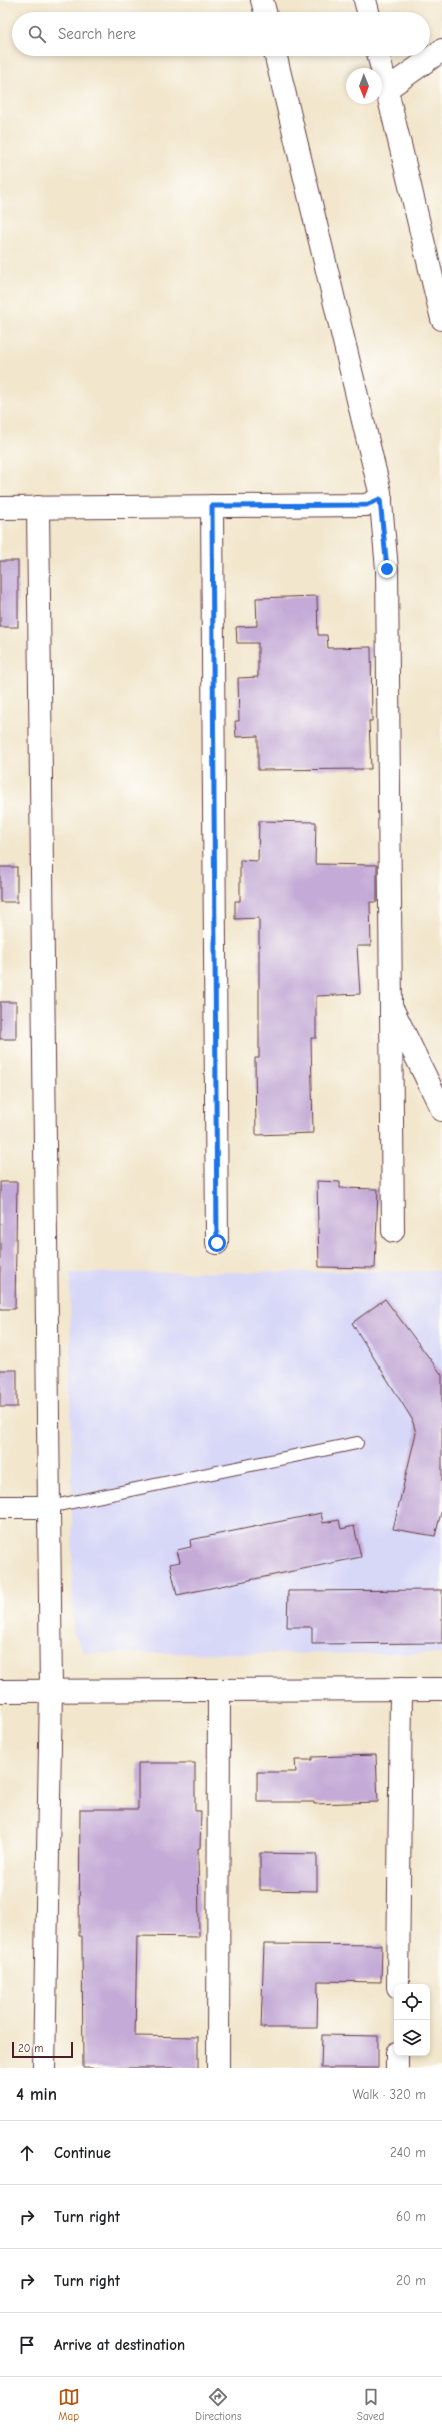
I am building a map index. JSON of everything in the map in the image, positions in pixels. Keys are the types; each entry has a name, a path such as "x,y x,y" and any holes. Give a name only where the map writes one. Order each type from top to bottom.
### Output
{"street":[{"path":"262,0 265,12"},
{"path":"365,0 368,12"},
{"path":"387,89 442,50"},
{"path":"276,56 380,499 387,569 393,1231"},
{"path":"379,56 442,320"},
{"path":"0,508 366,505 380,499"},
{"path":"212,506 217,1243"},
{"path":"38,507 51,1691 44,2068"},
{"path":"391,1005 442,1110"},
{"path":"0,1507 49,1507"},
{"path":"398,1984 401,1689"},
{"path":"0,1691 442,1689"},
{"path":"218,2068 219,1690"},
{"path":"397,2056 397,2068"}],"lane":[{"path":"49,1507 357,1443"}],"shaded area":[{"path":"442,1271 442,1654 85,1653 73,1632 70,1273"}],"building":[{"path":"0,561 18,561 18,627 0,627"},
{"path":"317,596 318,635 327,635 328,648 371,647 372,721 369,721 371,769 258,770 258,736 236,737 235,721 239,721 238,678 258,677 258,643 237,643 236,627 257,626 256,598"},
{"path":"259,821 316,822 315,864 377,865 377,902 370,902 371,946 357,946 360,994 316,996 316,1038 311,1038 313,1133 256,1135 255,1058 259,1058 259,918 235,919 235,901 240,901 240,860 258,861"},
{"path":"0,867 17,867 17,902 0,902"},
{"path":"0,1002 16,1002 16,1039 0,1039"},
{"path":"317,1181 340,1182 340,1188 378,1189 375,1268 319,1267"},
{"path":"0,1182 17,1182 15,1309 0,1309"},
{"path":"385,1299 442,1375 442,1509 435,1536 393,1529 416,1433 412,1419 352,1323"},
{"path":"0,1370 17,1370 17,1407 0,1407"},
{"path":"321,1513 323,1523 339,1520 341,1529 354,1526 361,1557 177,1595 170,1564 180,1562 177,1550 191,1547 190,1540"},
{"path":"442,1590 442,1643 312,1644 312,1627 287,1627 288,1591"},
{"path":"376,1755 378,1802 314,1804 314,1802 257,1802 257,1772 296,1772 295,1760 312,1760 312,1757"},
{"path":"138,1763 195,1763 195,1811 201,1811 200,1848 198,1848 199,1937 137,1936 135,2036 198,2037 198,2068 83,2068 82,1936 79,1936 80,1809 138,1809"},
{"path":"260,1853 317,1854 317,1891 260,1890"},
{"path":"264,1944 382,1945 381,1982 318,1981 317,2028 261,2028"},
{"path":"322,2035 378,2036 378,2068 321,2068"}],"route":[{"path":"217,1243 212,506 366,505 380,499 387,569"}]}
